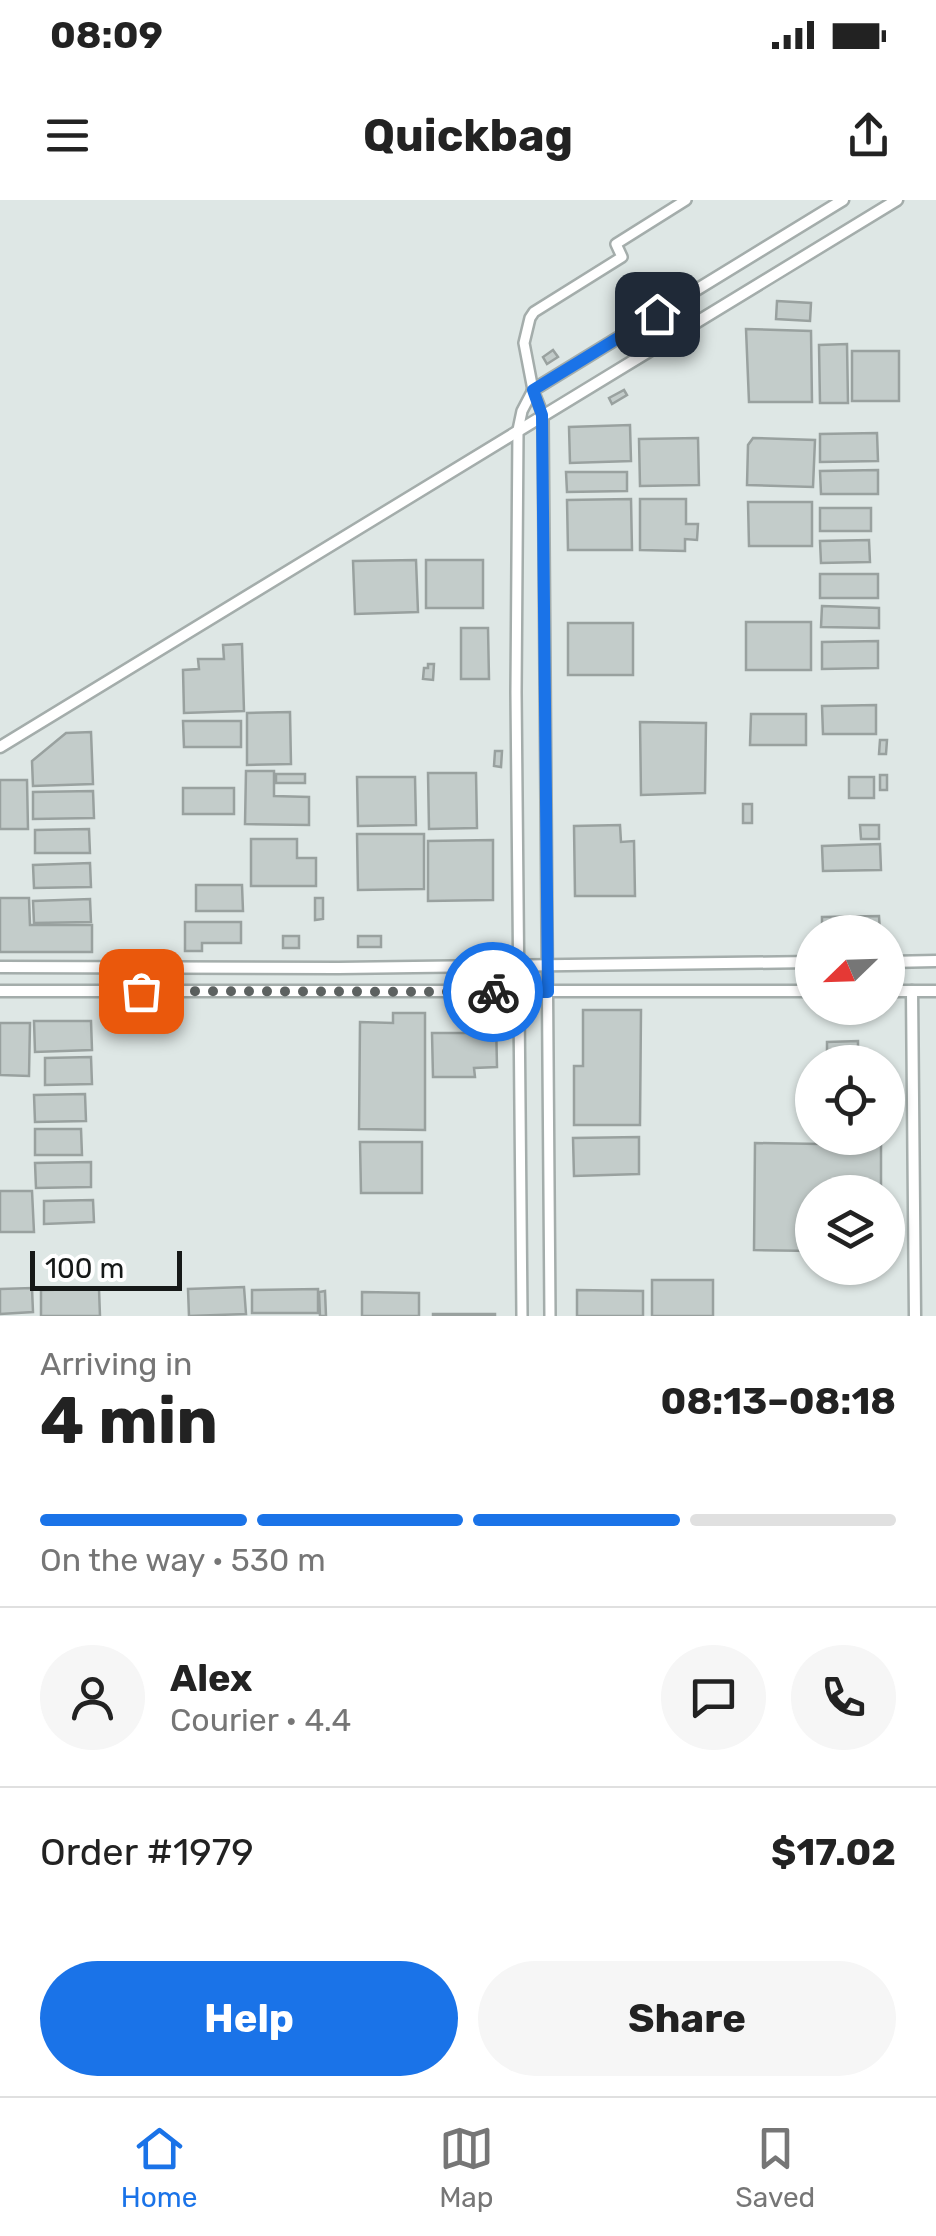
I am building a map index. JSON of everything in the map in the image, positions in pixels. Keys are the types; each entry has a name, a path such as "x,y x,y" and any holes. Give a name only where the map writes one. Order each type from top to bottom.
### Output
{"street":[{"path":"550,1316 542,415 533,390 524,332 534,312 622,257 616,244 686,200"},
{"path":"522,1316 518,430 522,411 533,390 843,200"},
{"path":"0,747 897,200"},
{"path":"905,962 936,961"},
{"path":"0,967 795,962"},
{"path":"905,991 936,990"},
{"path":"0,991 795,991"},
{"path":"912,991 915,1316"}],"building":[{"path":"777,301 811,303 810,321 776,319"},
{"path":"746,329 811,331 812,402 749,402"},
{"path":"847,344 848,403 820,403 819,345"},
{"path":"553,350 558,357 547,364 543,357"},
{"path":"852,351 899,351 899,401 852,401"},
{"path":"624,390 627,395 612,404 609,398"},
{"path":"630,425 631,461 570,463 569,427"},
{"path":"877,433 878,461 820,462 820,434"},
{"path":"698,438 699,485 640,486 639,439"},
{"path":"753,438 815,440 813,487 747,485 748,445"},
{"path":"878,470 878,494 821,494 820,471"},
{"path":"566,472 627,472 627,491 567,492"},
{"path":"631,499 632,550 568,550 567,500"},
{"path":"640,499 686,499 686,524 698,524 697,540 685,539 685,551 640,550"},
{"path":"748,502 812,502 812,546 749,546"},
{"path":"820,508 871,508 871,531 820,531"},
{"path":"869,540 870,562 821,563 820,541"},
{"path":"416,560 418,612 355,614 353,561"},
{"path":"426,560 483,560 483,608 426,608"},
{"path":"820,574 878,574 878,598 820,598"},
{"path":"822,606 879,608 879,628 821,627"},
{"path":"746,622 811,622 811,670 746,670"},
{"path":"568,623 633,623 633,675 568,675"},
{"path":"461,628 488,628 489,679 461,679"},
{"path":"878,641 878,668 822,669 822,642"},
{"path":"242,644 244,711 184,713 183,670 199,669 198,659 224,659 223,645"},
{"path":"428,664 434,664 433,680 423,679"},
{"path":"876,705 876,734 823,734 822,706"},
{"path":"290,712 291,764 247,765 247,713"},
{"path":"751,714 806,714 806,745 750,745"},
{"path":"183,721 241,721 241,747 184,747"},
{"path":"640,722 706,723 705,793 641,795"},
{"path":"91,732 93,784 33,786 32,761 66,733"},
{"path":"880,740 887,740 886,754 879,754"},
{"path":"495,751 502,751 501,767 494,766"},
{"path":"246,771 274,771 274,796 309,797 309,825 245,824"},
{"path":"428,773 476,773 477,828 429,829"},
{"path":"276,774 305,774 305,783 276,783"},
{"path":"880,775 887,775 887,790 880,790"},
{"path":"357,777 415,777 416,825 358,826"},
{"path":"849,777 874,777 874,798 849,798"},
{"path":"0,780 27,780 28,829 0,829"},
{"path":"183,788 234,788 234,814 183,814"},
{"path":"93,791 94,818 33,819 33,792"},
{"path":"743,804 752,804 752,823 743,823"},
{"path":"620,825 621,842 634,841 635,896 575,896 574,826"},
{"path":"860,825 879,825 879,839 861,839"},
{"path":"89,829 90,853 35,853 35,830"},
{"path":"357,834 424,834 424,889 358,890"},
{"path":"251,839 297,839 297,858 316,858 316,886 251,886"},
{"path":"493,840 493,900 428,901 428,841"},
{"path":"880,844 881,870 823,871 822,846"},
{"path":"90,863 91,887 34,888 33,865"},
{"path":"196,885 242,885 243,911 196,911"},
{"path":"0,898 29,898 30,925 92,925 92,952 0,952"},
{"path":"315,898 323,898 323,919 315,920"},
{"path":"90,899 91,922 34,923 33,901"},
{"path":"185,922 241,922 241,943 202,943 202,951 185,951"},
{"path":"283,936 299,936 299,948 283,948"},
{"path":"358,936 381,936 381,947 358,947"},
{"path":"583,1010 641,1010 640,1125 574,1125 574,1066 583,1066"},
{"path":"393,1013 425,1013 425,1130 359,1129 360,1022 393,1023"},
{"path":"476,1020 496,1020 497,1067 474,1068 475,1077 433,1077 432,1033 476,1033"},
{"path":"34,1021 91,1021 92,1050 35,1052"},
{"path":"0,1023 30,1023 29,1076 0,1075"},
{"path":"858,1041 858,1045 827,1045"},
{"path":"91,1057 92,1084 45,1085 45,1058"},
{"path":"85,1094 86,1121 35,1122 34,1095"},
{"path":"35,1129 81,1129 82,1155 35,1155"},
{"path":"639,1137 639,1174 574,1176 573,1138"},
{"path":"360,1142 422,1142 422,1193 361,1193"},
{"path":"755,1143 795,1144 795,1155 881,1155 881,1175 795,1175 795,1251 754,1250"},
{"path":"91,1162 91,1187 36,1188 35,1163"},
{"path":"0,1191 32,1191 34,1232 0,1232"},
{"path":"93,1200 94,1222 44,1224 44,1201"},
{"path":"652,1280 713,1280 713,1316 652,1316"},
{"path":"244,1287 246,1314 189,1316 188,1289"},
{"path":"32,1288 33,1312 0,1314 0,1289"},
{"path":"99,1289 100,1316 41,1316 41,1290"},
{"path":"318,1289 318,1313 252,1313 252,1290"},
{"path":"577,1290 643,1291 643,1316 577,1316"},
{"path":"325,1291 326,1316 320,1316 319,1292"},
{"path":"362,1292 419,1293 419,1316 362,1316"},
{"path":"495,1314 495,1316 433,1316"}],"way so far":[{"path":"141,991 493,992"}],"route":[{"path":"493,992 548,992 542,415 533,390 657,314"}]}
